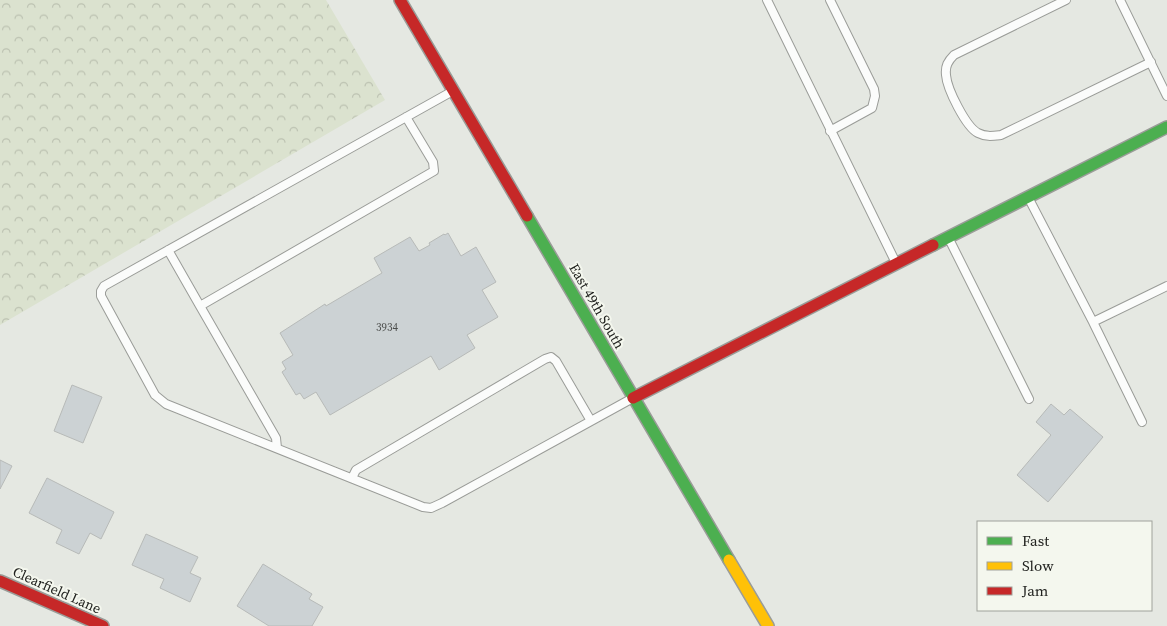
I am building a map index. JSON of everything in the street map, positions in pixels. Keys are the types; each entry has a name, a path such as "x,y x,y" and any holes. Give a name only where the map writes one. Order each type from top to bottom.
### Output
{"street":[{"name":"East 49th South","path":"400,0 768,626"},
{"path":"633,398 1167,127"},
{"name":"Clearfield Lane","path":"0,581 102,626"}],"lane":[{"path":"767,0 896,263"},
{"path":"830,0 874,89 875,96 872,108 830,131"},
{"path":"1066,0 954,55 948,61 946,69 948,83 968,124 973,130 990,137 1001,135 1151,62"},
{"path":"1120,0 1167,96"},
{"path":"453,91 104,286 101,296 155,395 160,400 277,448 423,507 431,508 442,504 633,398"},
{"path":"200,306 434,171 433,162 406,117"},
{"path":"1028,197 1142,422"},
{"path":"948,237 1029,399"},
{"path":"168,250 276,438 277,448"},
{"path":"1093,322 1167,286"},
{"path":"352,478 356,470 544,359 551,357 556,361 591,421"}],"green space":[{"path":"0,0 326,0 385,100 0,325"}],"building":[{"path":"448,233 461,256 476,247 496,282 482,290 498,317 467,335 475,348 439,370 431,356 330,415 316,392 304,399 300,393 296,395 282,372 286,369 282,362 293,355 280,333 325,304 326,306 382,273 374,258 410,237 419,251 430,245 429,243"},
{"path":"72,385 102,397 83,443 54,431"},
{"path":"1051,404 1064,415 1070,409 1103,437 1048,502 1017,475 1051,435 1036,422"},
{"path":"0,460 12,466 0,489"},
{"path":"47,478 114,512 101,539 90,533 79,554 56,543 62,530 29,513"},
{"path":"146,534 198,557 190,573 201,578 190,602 160,588 164,579 132,565"},
{"path":"263,564 312,594 309,599 323,607 312,626 269,626 237,606"}],"traffic: fast":[{"path":"933,245 1167,127"},
{"path":"527,216 729,560"}],"traffic: slow":[{"path":"729,560 768,626"}],"traffic: jam":[{"path":"400,0 527,216"},
{"path":"633,398 933,245"},
{"path":"0,581 103,626"}]}
